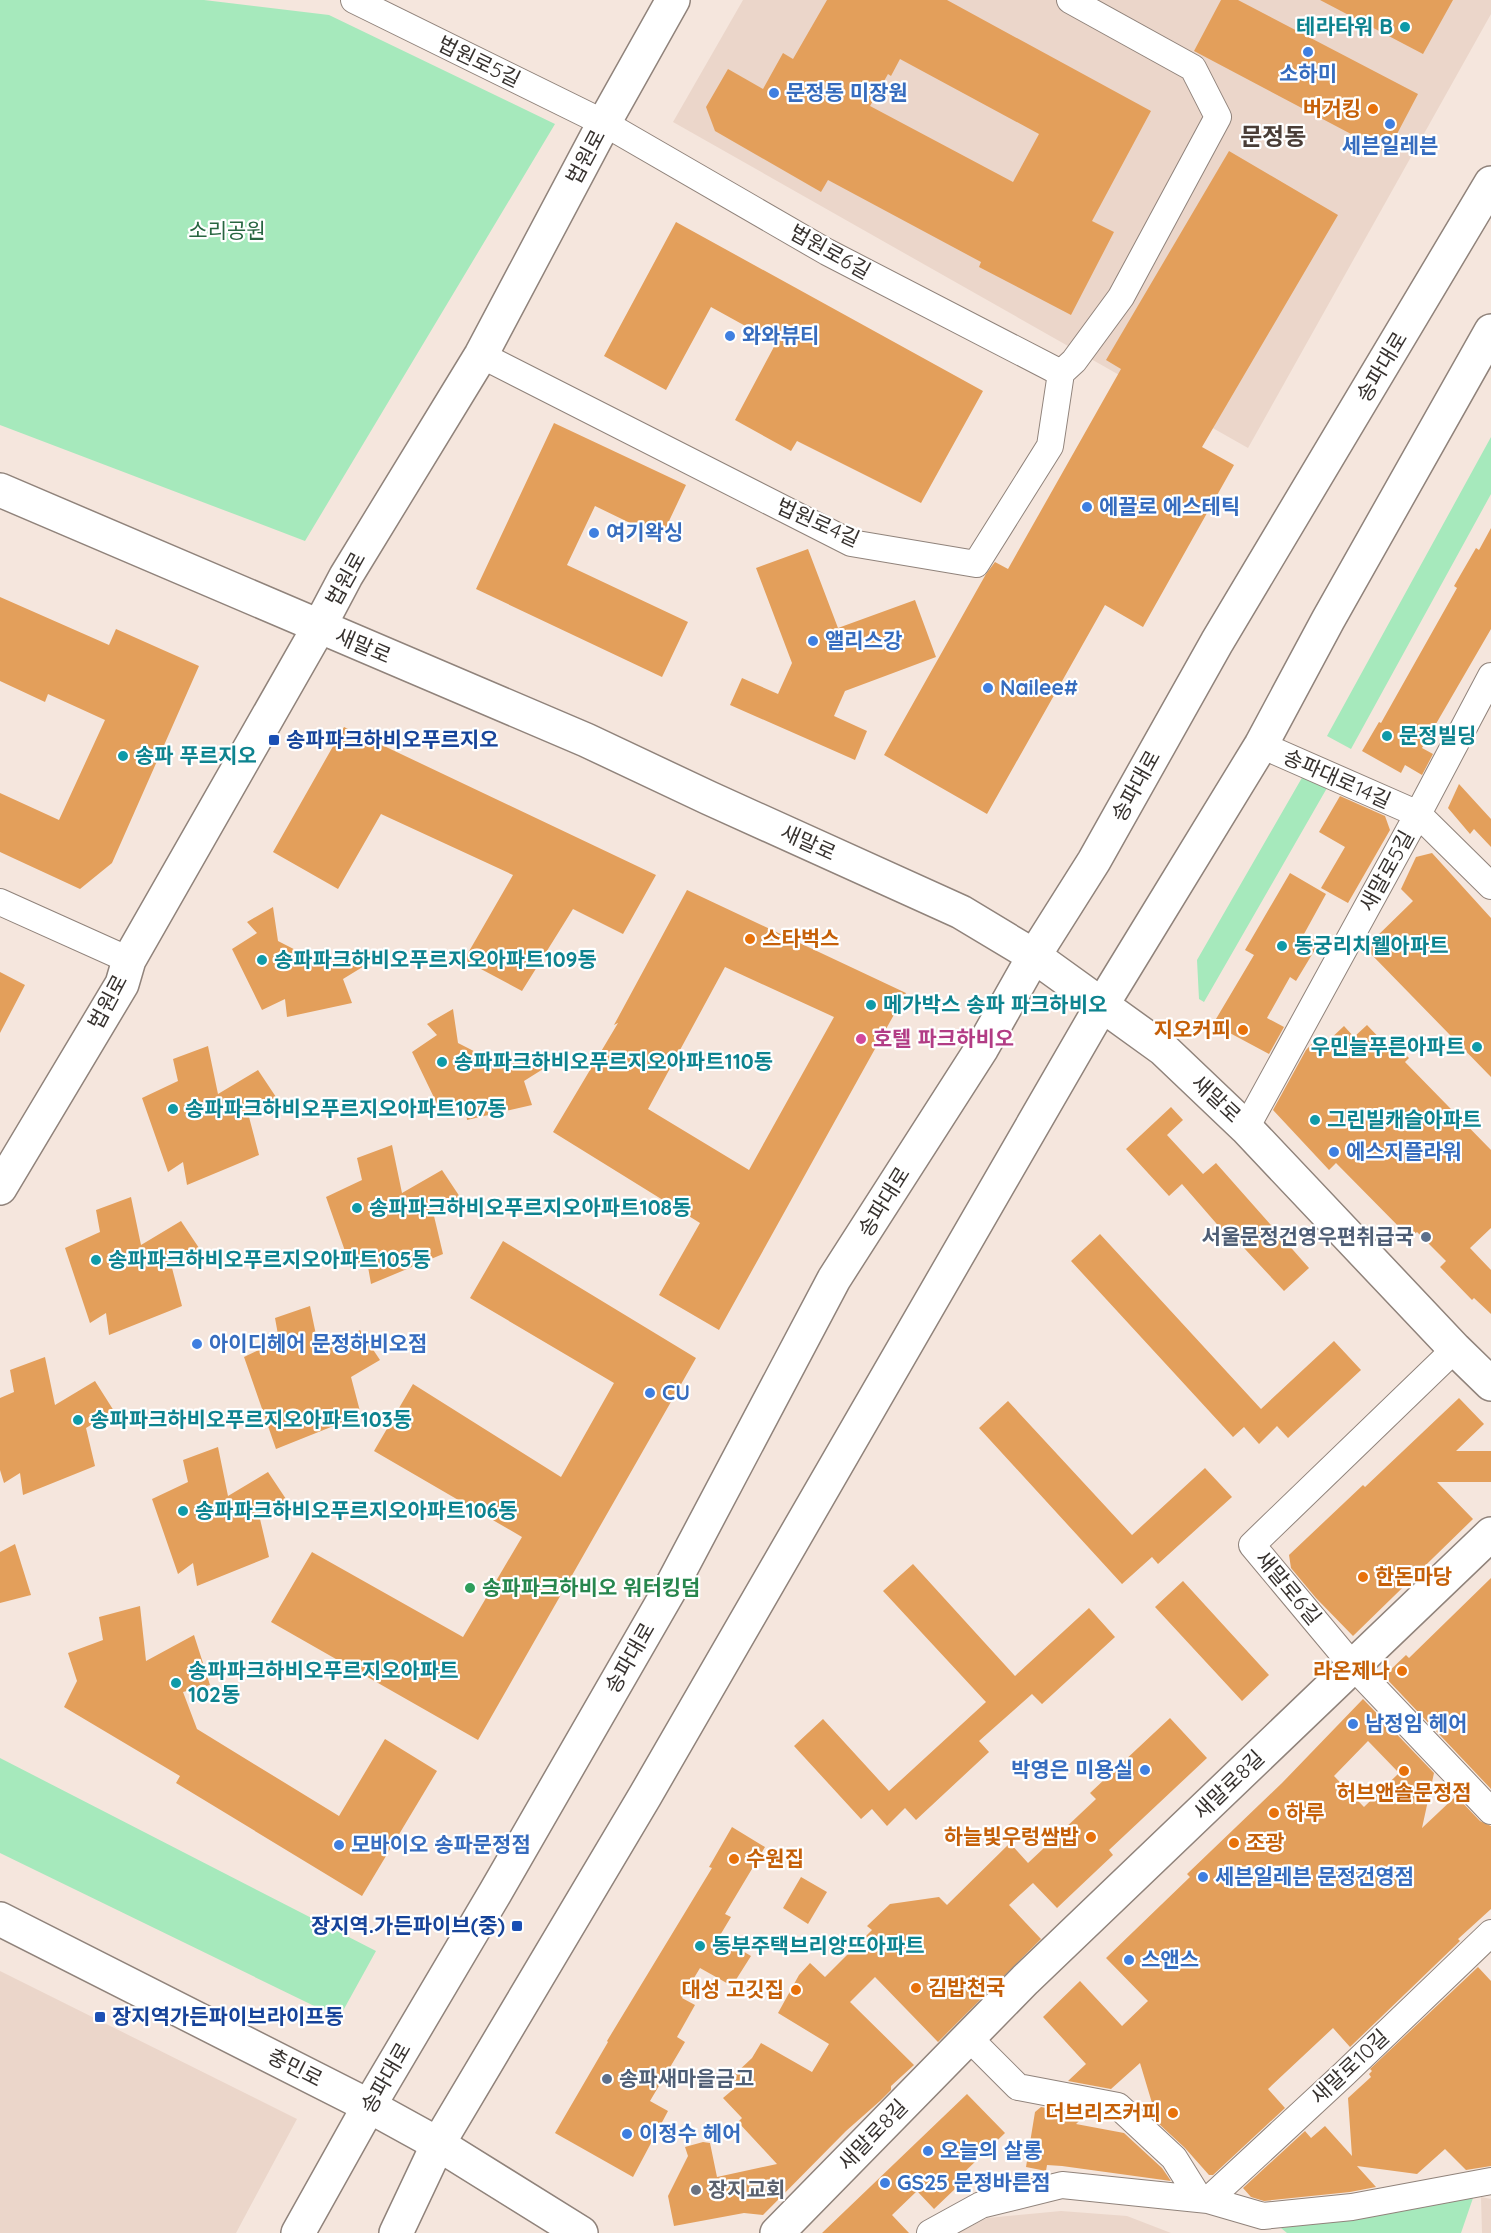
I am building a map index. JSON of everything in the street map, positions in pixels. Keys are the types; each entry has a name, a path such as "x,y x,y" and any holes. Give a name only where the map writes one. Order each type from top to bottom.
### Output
{"main road":[{"name":"법원로","path":"0,1188 122,984 129,960 346,576 481,355 604,123 673,0"},
{"name":"송파대로","path":"298,2233 369,2106 669,1591 834,1279 982,1048 1034,956 1094,861 1217,642 1491,183"},
{"path":"396,2233 438,2144 645,1796 1102,1005 1262,746 1328,621 1489,341"},
{"name":"새말로","path":"0,490 586,740 962,912 1034,956 1163,1049 1246,1128 1455,1349 1491,1384"},
{"name":"새말로8길","path":"777,2233 968,2037 1491,1534"},
{"name":"충민로","path":"0,1919 369,2106 438,2144 581,2233"}],"street":[{"name":"법원로5길","path":"354,0 604,123"},
{"path":"1061,373 1074,361 1121,297 1218,117 1193,68 1070,0"},
{"name":"법원로6길","path":"604,123 827,252 1061,373"},
{"name":"법원로4길","path":"481,355 851,543 976,564 1050,446 1061,373"},
{"name":"새말로5길","path":"1246,1128 1491,676"},
{"name":"송파대로14길","path":"1262,746 1418,814 1491,886"},
{"path":"0,902 129,960"},
{"name":"새말로6길","path":"1455,1349 1252,1545 1353,1666 1491,1811"},
{"name":"새말로10길","path":"1204,2199 1344,2074 1491,1933"},
{"path":"968,2037 1018,2087 1118,2106 1174,2158 1204,2199"},
{"path":"930,2233 981,2205 1062,2185 1204,2199 1263,2216 1352,2207 1491,2181"}],"shaded area":[{"path":"743,0 1491,0 1491,14 1248,448 673,122"},
{"path":"0,1971 297,2119 236,2233 0,2233"},
{"path":"1481,2197 1491,2199 1491,2233 1482,2233"},
{"path":"1061,2211 1127,2216 1171,2233 958,2233 987,2218"}],"green space":[{"name":"소리공원","path":"0,0 204,0 329,15 555,124 305,541 0,425"},
{"path":"1491,437 1491,494 1351,749 1327,736"},
{"path":"1307,769 1331,781 1204,1002 1199,999 1197,960"},
{"path":"0,1758 376,1951 339,2018 0,1853"},
{"path":"1473,2198 1461,2233 1287,2233 1281,2228"}],"building":[{"path":"827,0 947,0 1151,111 1092,221 1114,232 1071,315 979,267 981,262 828,180 821,192 715,131 706,107 728,69 763,89 783,53 793,59","holes":["900,59 1039,134 1013,182 870,106 888,74 891,76"]},
{"path":"1221,0 1238,0 1418,94 1387,153 1194,51"},
{"name":"테라타워 B","path":"1320,0 1453,0 1423,54"},
{"path":"1229,151 1338,215 1202,447 1234,465 1143,627 1105,605 987,814 884,755 986,574 995,562 1008,569 1121,369 1106,360"},
{"path":"676,222 983,391 921,503 797,441 791,451 735,420 776,343 711,307 666,390 604,356"},
{"path":"554,423 686,485 661,538 595,506 567,565 688,622 662,677 476,589"},
{"path":"1491,528 1491,629 1422,748 1433,754 1422,775 1405,765 1401,773 1362,751 1379,722 1381,723 1457,588 1454,586 1476,548 1479,550"},
{"path":"808,549 838,628 915,600 936,657 845,691 834,716 867,731 855,760 730,705 742,678 778,694 792,663 756,568"},
{"name":"송파 푸르지오","path":"0,597 109,645 116,629 199,666 112,863 80,889 0,852 0,793 59,820 105,720 48,694 45,702 0,681"},
{"path":"344,727 656,875 623,934 573,909 522,991 464,960 513,875 381,814 338,889 273,852"},
{"path":"1459,784 1491,819 1491,847 1474,829 1470,834 1448,808"},
{"path":"1340,796 1385,816 1390,830 1348,903 1321,888 1345,847 1319,832"},
{"path":"1432,853 1491,918 1491,1077 1370,953 1370,943 1413,901 1401,889 1416,857"},
{"path":"1290,873 1326,894 1304,934 1319,943 1296,981 1290,977 1267,1018 1284,1027 1269,1054 1213,1024 1254,955 1245,950"},
{"path":"687,890 906,993 719,1330 659,1295 700,1223 553,1132 618,1023 614,1025","holes":["725,967 834,1017 749,1170 648,1109"]},
{"name":"송파파크하비오푸르지오아파트109동","path":"273,907 278,941 323,964 386,948 387,952 343,979 352,1003 287,1017 285,999 262,1010 232,949 257,933 247,922"},
{"path":"0,972 25,985 0,1033"},
{"name":"송파파크하비오푸르지오아파트110동","path":"453,1009 458,1043 503,1066 565,1050 567,1054 524,1081 532,1105 467,1120 465,1101 441,1112 412,1052 437,1035 427,1024"},
{"path":"1367,1025 1387,1046 1392,1042 1409,1058 1405,1062 1491,1150 1491,1228 1470,1248 1491,1270 1491,1314 1474,1298 1472,1300 1440,1267 1446,1261 1417,1232 1410,1238 1336,1163 1329,1170 1273,1110 1306,1050 1320,1035 1327,1042 1344,1026 1354,1037"},
{"name":"송파파크하비오푸르지오아파트107동","path":"208,1046 218,1094 258,1070 278,1100 249,1117 259,1155 187,1185 183,1162 168,1172 142,1098 178,1081 173,1059"},
{"path":"1171,1107 1183,1120 1167,1135 1203,1174 1216,1163 1309,1268 1284,1291 1232,1235 1229,1238 1182,1184 1169,1196 1126,1149"},
{"name":"송파파크하비오푸르지오아파트108동","path":"392,1145 402,1193 442,1170 462,1200 434,1216 443,1254 371,1284 367,1261 352,1271 326,1197 362,1180 357,1158"},
{"name":"송파파크하비오푸르지오아파트105동","path":"131,1197 141,1245 181,1221 201,1251 172,1268 182,1306 109,1335 106,1313 90,1323 65,1248 100,1232 96,1210"},
{"path":"1100,1234 1261,1409 1334,1341 1361,1370 1288,1438 1277,1426 1259,1444 1244,1427 1233,1437 1071,1261"},
{"path":"503,1241 696,1358 478,1740 271,1622 312,1552 463,1637 522,1537 374,1451 413,1384 561,1477 614,1383 470,1298"},
{"name":"송파파크하비오푸르지오아파트106동","path":"310,1306 320,1354 360,1330 380,1360 351,1377 361,1415 276,1449 244,1357 279,1340 275,1318"},
{"name":"송파파크하비오푸르지오아파트103동","path":"45,1357 55,1405 95,1381 114,1411 86,1428 95,1466 23,1495 20,1473 4,1483 0,1470 0,1398 14,1392 10,1370"},
{"path":"1459,1398 1484,1424 1456,1451 1491,1451 1491,1482 1437,1482 1473,1519 1353,1636 1291,1568 1289,1555"},
{"path":"1008,1401 1132,1535 1205,1468 1232,1497 1158,1564 1152,1557 1122,1584 979,1428"},
{"name":"송파파크하비오푸르지오아파트106동","path":"218,1447 228,1496 268,1472 288,1502 260,1519 269,1557 197,1586 193,1563 178,1574 152,1499 188,1482 183,1460"},
{"path":"15,1544 31,1595 0,1603 0,1552"},
{"path":"913,1564 1015,1676 1089,1608 1115,1637 1042,1704 1032,1694 979,1741 989,1752 916,1820 905,1808 887,1826 872,1809 861,1819 794,1746 823,1719 889,1791 986,1702 883,1591"},
{"path":"1491,1578 1491,1789 1384,1676 1406,1655 1409,1658"},
{"path":"1183,1581 1269,1675 1242,1701 1155,1607"},
{"path":"140,1606 146,1661 194,1635 210,1685 183,1692 197,1729 339,1816 385,1739 437,1771 362,1896 176,1783 180,1776 64,1707 77,1681 68,1653 103,1640 99,1617"},
{"path":"1363,1699 1434,1773 1422,1828 1456,1796 1480,1821 1491,1826 1491,1909 1350,2047 1333,2028 1268,2089 1285,2108 1213,2175 1209,2175 1158,2123 1140,2063 1111,2089 1068,2081 1086,2064 1043,2017 1080,1981 1122,2026 1148,2001 1106,1958 1190,1877 1187,1874 1282,1783","holes":["1368,1741 1399,1773 1364,1807 1334,1776"]},
{"path":"1170,1718 1207,1758 1109,1850 1113,1855 1057,1908 1033,1883 1009,1905 1041,1939 938,2042 875,1977 850,2002 914,2065 763,2215 744,2213 674,2226 668,2196 688,2156 685,2147 703,2142 710,2143 717,2177 777,2164 738,2122 742,2118 723,2098 736,2087 731,2081 752,2058 761,2043 812,2072 829,2044 778,2013 799,1975 810,1963 825,1977 872,1930 867,1926 890,1904 939,1897 947,1905 1010,1843 1028,1863 1096,1799 1090,1793"},
{"path":"732,1827 765,1847 725,1914 731,1917 719,1937 751,1956 732,1986 700,1968 682,1998 695,2005 677,2037 685,2042 650,2101 668,2111 633,2177 555,2133 607,2041 712,1868 709,1867"},
{"path":"801,1877 827,1892 808,1924 783,1908"},
{"path":"1478,1967 1491,1981 1491,2166 1466,2170 1445,2149 1417,2174 1357,2166 1376,2187 1264,2201 1251,2197 1243,2188 1305,2131 1311,2138 1325,2126 1352,2156 1348,2098 1371,2077 1370,2069"},
{"path":"967,2094 1005,2133 952,2184 956,2188 934,2209 917,2191 892,2215 909,2233 822,2233"},
{"path":"1041,2107 1085,2115 1076,2124 1124,2133 1162,2168 1171,2181 1062,2166 1047,2165 1046,2171 1026,2167 1035,2112"}],"place":[{"name":"테라타워 B","path":"1405,27"},
{"name":"소하미","path":"1308,52"},
{"name":"문정동 미장원","path":"774,93"},
{"name":"버거킹","path":"1373,109"},
{"name":"세븐일레븐","path":"1390,124"},
{"name":"와와뷰티","path":"730,336"},
{"name":"에끌로 에스테틱","path":"1087,507"},
{"name":"여기왁싱","path":"594,533"},
{"name":"앨리스강","path":"813,641"},
{"name":"Nailee#","path":"988,688"},
{"name":"문정빌딩","path":"1387,736"},
{"name":"송파파크하비오푸르지오","path":"274,740"},
{"name":"송파 푸르지오","path":"123,756"},
{"name":"스타벅스","path":"750,939"},
{"name":"동궁리치웰아파트","path":"1282,946"},
{"name":"송파파크하비오푸르지오아파트109동","path":"262,960"},
{"name":"메가박스 송파 파크하비오","path":"871,1005"},
{"name":"지오커피","path":"1243,1030"},
{"name":"호텔 파크하비오","path":"861,1039"},
{"name":"우민늘푸른아파트","path":"1477,1047"},
{"name":"송파파크하비오푸르지오아파트110동","path":"442,1062"},
{"name":"송파파크하비오푸르지오아파트107동","path":"173,1109"},
{"name":"그린빌캐슬아파트","path":"1315,1120"},
{"name":"에스지플라워","path":"1334,1152"},
{"name":"송파파크하비오푸르지오아파트108동","path":"357,1208"},
{"name":"서울문정건영우편취급국","path":"1426,1237"},
{"name":"송파파크하비오푸르지오아파트105동","path":"96,1260"},
{"name":"아이디헤어 문정하비오점","path":"197,1344"},
{"name":"CU","path":"650,1393"},
{"name":"송파파크하비오푸르지오아파트103동","path":"78,1420"},
{"name":"송파파크하비오푸르지오아파트106동","path":"183,1511"},
{"name":"한돈마당","path":"1363,1577"},
{"name":"송파파크하비오 워터킹덤","path":"470,1588"},
{"name":"라온제나","path":"1402,1671"},
{"name":"송파파크하비오푸르지오아파트 102동","path":"176,1683"},
{"name":"남정임 헤어","path":"1353,1724"},
{"name":"박영은 미용실","path":"1145,1770"},
{"name":"허브앤솔문정점","path":"1404,1771"},
{"name":"하루","path":"1274,1813"},
{"name":"하늘빛우렁쌈밥","path":"1091,1837"},
{"name":"조광","path":"1234,1843"},
{"name":"모바이오 송파문정점","path":"339,1845"},
{"name":"수원집","path":"734,1859"},
{"name":"세븐일레븐 문정건영점","path":"1203,1877"},
{"name":"장지역.가든파이브(중)","path":"517,1926"},
{"name":"동부주택브리앙뜨아파트","path":"700,1946"},
{"name":"스앤스","path":"1129,1960"},
{"name":"김밥천국","path":"916,1988"},
{"name":"대성 고깃집","path":"796,1990"},
{"name":"장지역가든파이브라이프동","path":"100,2017"},
{"name":"송파새마을금고","path":"607,2079"},
{"name":"더브리즈커피","path":"1173,2113"},
{"name":"이정수 헤어","path":"627,2134"},
{"name":"오늘의 살롱","path":"928,2151"},
{"name":"GS25 문정바른점","path":"885,2183"},
{"name":"장지교회","path":"696,2190"}],"district":[{"name":"문정동","path":"1273,137"}]}
